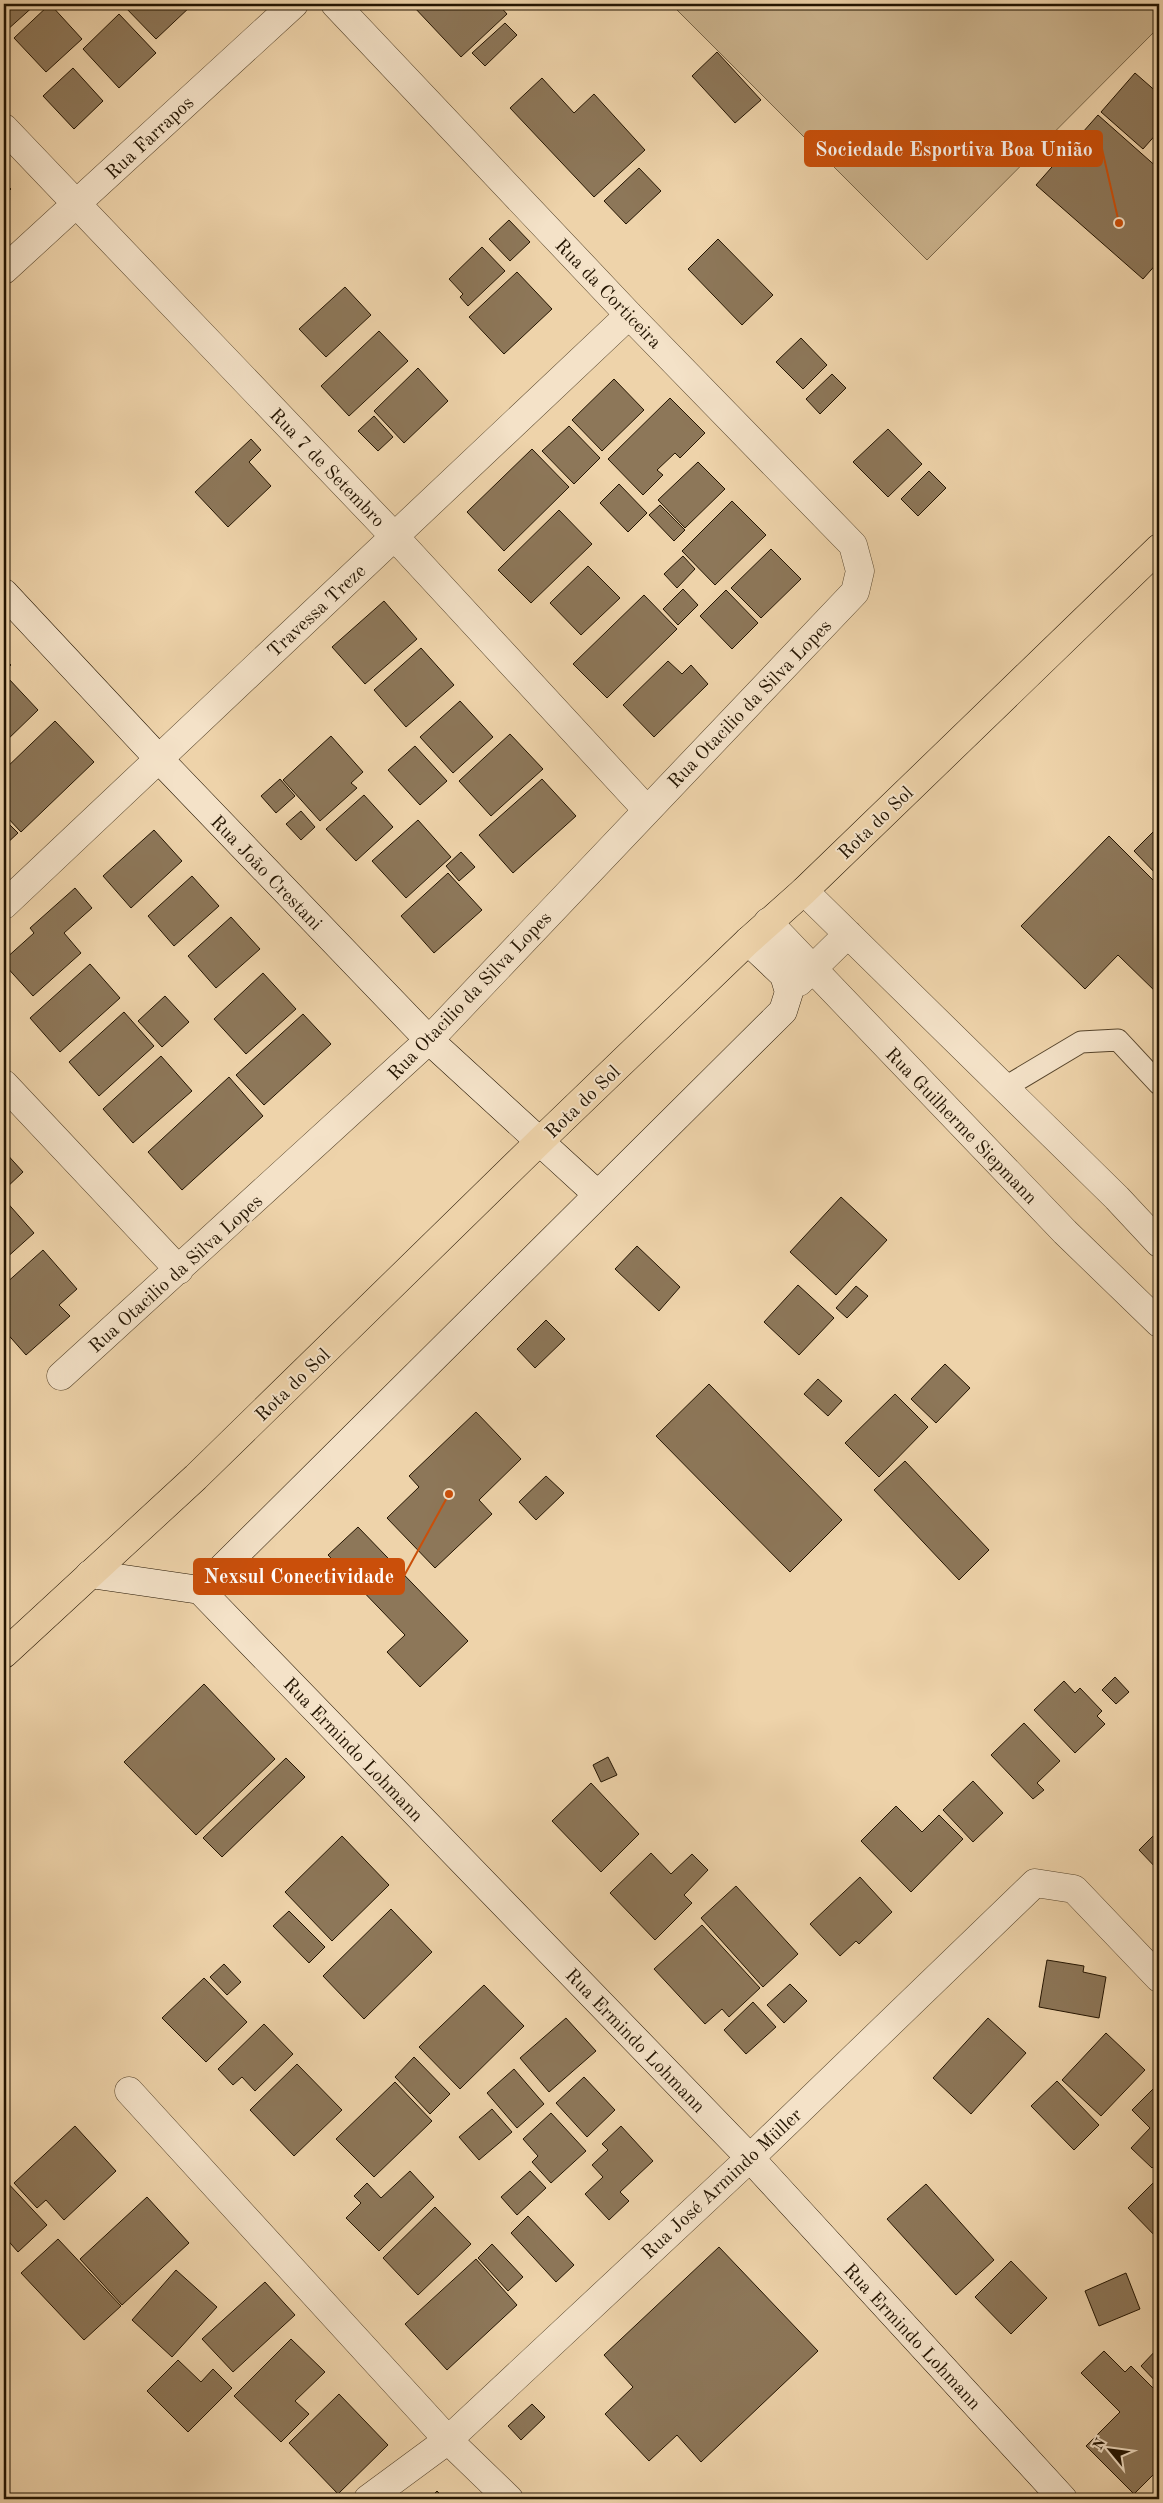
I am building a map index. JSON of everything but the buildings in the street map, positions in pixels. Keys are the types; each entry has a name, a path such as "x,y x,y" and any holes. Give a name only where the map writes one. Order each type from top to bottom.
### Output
{"highway":[{"name":"Rota do Sol","path":"4,1654 196,1477 540,1141 768,922 804,891 1159,548"}],"street":[{"name":"Rua Farrapos","path":"4,270 294,4"},
{"name":"Rua da Corticeira","path":"335,4 629,315 853,545 860,571 855,592"},
{"name":"Rua 7 de Setembro","path":"4,128 394,536 647,810"},
{"name":"Travessa Treze","path":"4,905 629,315"},
{"name":"Rua João Crestani","path":"4,592 159,759 429,1040 597,1194"},
{"name":"Rua Otacilio da Silva Lopes","path":"60,1376 179,1270 429,1040 855,592"},
{"path":"804,891 1159,1243"},
{"name":"Rua Guilherme Siepmann","path":"768,922 1065,1232 1159,1323"},
{"path":"90,1574 200,1590 783,1011 789,992 811,968 848,934"},
{"path":"748,941 784,975 789,992"},
{"path":"4,1084 179,1270"},
{"name":"Rua Ermindo Lohmann","path":"200,1590 750,2158 1063,2499"},
{"name":"Rua José Armindo Müller","path":"368,2499 448,2440 750,2158 1035,1883 1074,1889 1159,1978"},
{"path":"129,2091 448,2440 509,2499"}],"lane":[{"path":"1004,1088 1082,1042 1118,1040 1159,1084"}],"shaded area":[{"path":"671,4 1159,4 1159,27 927,260"}],"place":[{"name":"Sociedade Esportiva Boa União","path":"1119,223"},
{"name":"Nexsul Conectividade","path":"449,1494"}]}
